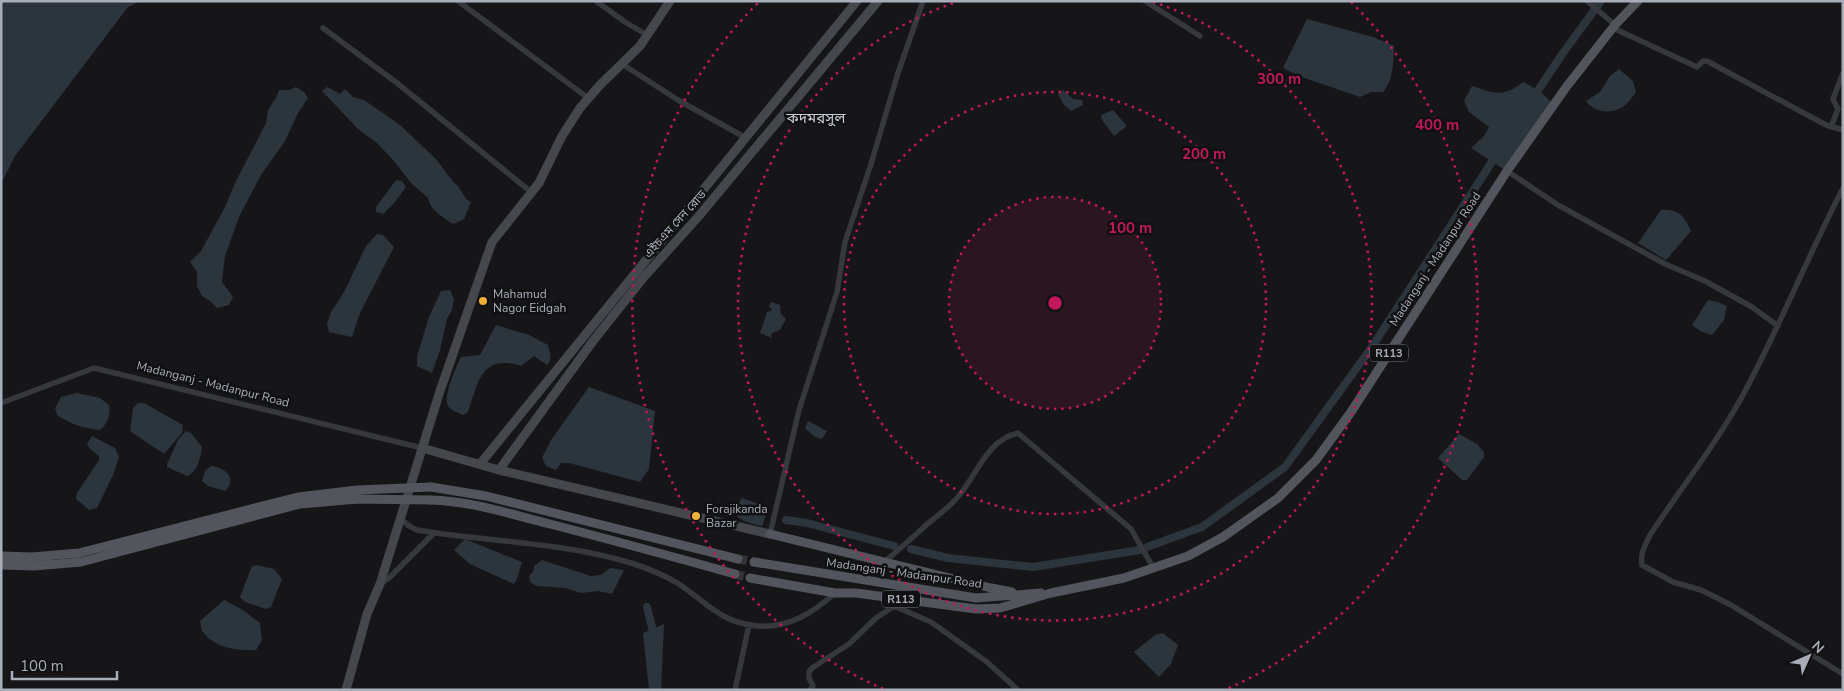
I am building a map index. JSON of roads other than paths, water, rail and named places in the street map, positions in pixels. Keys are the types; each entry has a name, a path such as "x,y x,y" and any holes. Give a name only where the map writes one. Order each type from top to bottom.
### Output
{"main road":[{"path":"346,690 367,614 380,584 446,373 492,242 539,183 562,136 580,108 640,46 670,1"},
{"name":"এইচএম সেন রোড","path":"480,464 857,1"},
{"name":"এইচএম সেন রোড","path":"499,470 594,341 644,277 698,217 878,1"},
{"name":"Madanganj - Madanpur Road","path":"750,578 835,593 856,593 976,609 1000,608 1051,593 1124,578 1154,569 1188,556 1223,537 1278,498 1316,460 1351,412 1507,172 1567,86 1613,25 1638,1"},
{"path":"422,448 499,470 885,561 991,588 1024,594"},
{"path":"1,556 32,557 79,553 298,497 357,490 431,487 486,496 738,560"},
{"path":"1,565 34,566 82,562 300,504 358,499 451,501 483,507 629,544 735,574"},
{"name":"Madanganj - Madanpur Road","path":"754,562 976,598 1051,593"}],"street":[{"path":"458,1 588,98"},
{"path":"596,1 647,35"},
{"path":"770,534 799,410 837,292 845,242 872,164 895,82 923,1"},
{"path":"1145,1 1200,36"},
{"path":"1587,1 1613,25 1697,67 1703,61 1706,61 1831,127 1843,130"},
{"path":"324,28 531,192"},
{"path":"622,64 678,100 746,138"},
{"path":"1831,127 1838,109 1833,99 1843,73"},
{"path":"1507,172 1558,204 1665,264 1726,292 1752,307 1778,326"},
{"path":"1843,188 1813,247 1778,326 1743,395 1650,535 1642,551 1641,558 1642,565 1673,582 1701,590 1731,605 1843,674"},
{"name":"Madanganj - Madanpur Road","path":"1,403 94,368 422,448"},
{"path":"885,561 954,502 988,452 1013,434 1018,433 1130,529 1154,569"},
{"path":"401,518 409,526 418,530 532,544 631,563 670,579 694,595 717,614 741,624 771,626 790,622 810,613 835,593"},
{"path":"380,584 389,578 434,533"},
{"path":"810,690 813,686 809,678 809,672 812,668 849,644 876,618 894,606 931,622 987,662 1018,690"},
{"path":"735,690 749,624"}],"waterway":[{"path":"1533,98 1601,1"},
{"path":"1147,547 1202,527 1285,467 1374,344 1497,154"},
{"path":"786,520 807,523 894,546"},
{"path":"911,549 948,558 1033,567 1140,550"},
{"path":"647,607 653,640"}],"tunnel":[{"path":"738,559 754,562"},
{"path":"735,574 750,578"}],"place":[{"name":"Mahamud Nagor Eidgah","path":"483,301"},
{"name":"Forajikanda Bazar","path":"696,516"}],"district":[{"name":"কদমরসুল","path":"816,118"}]}
